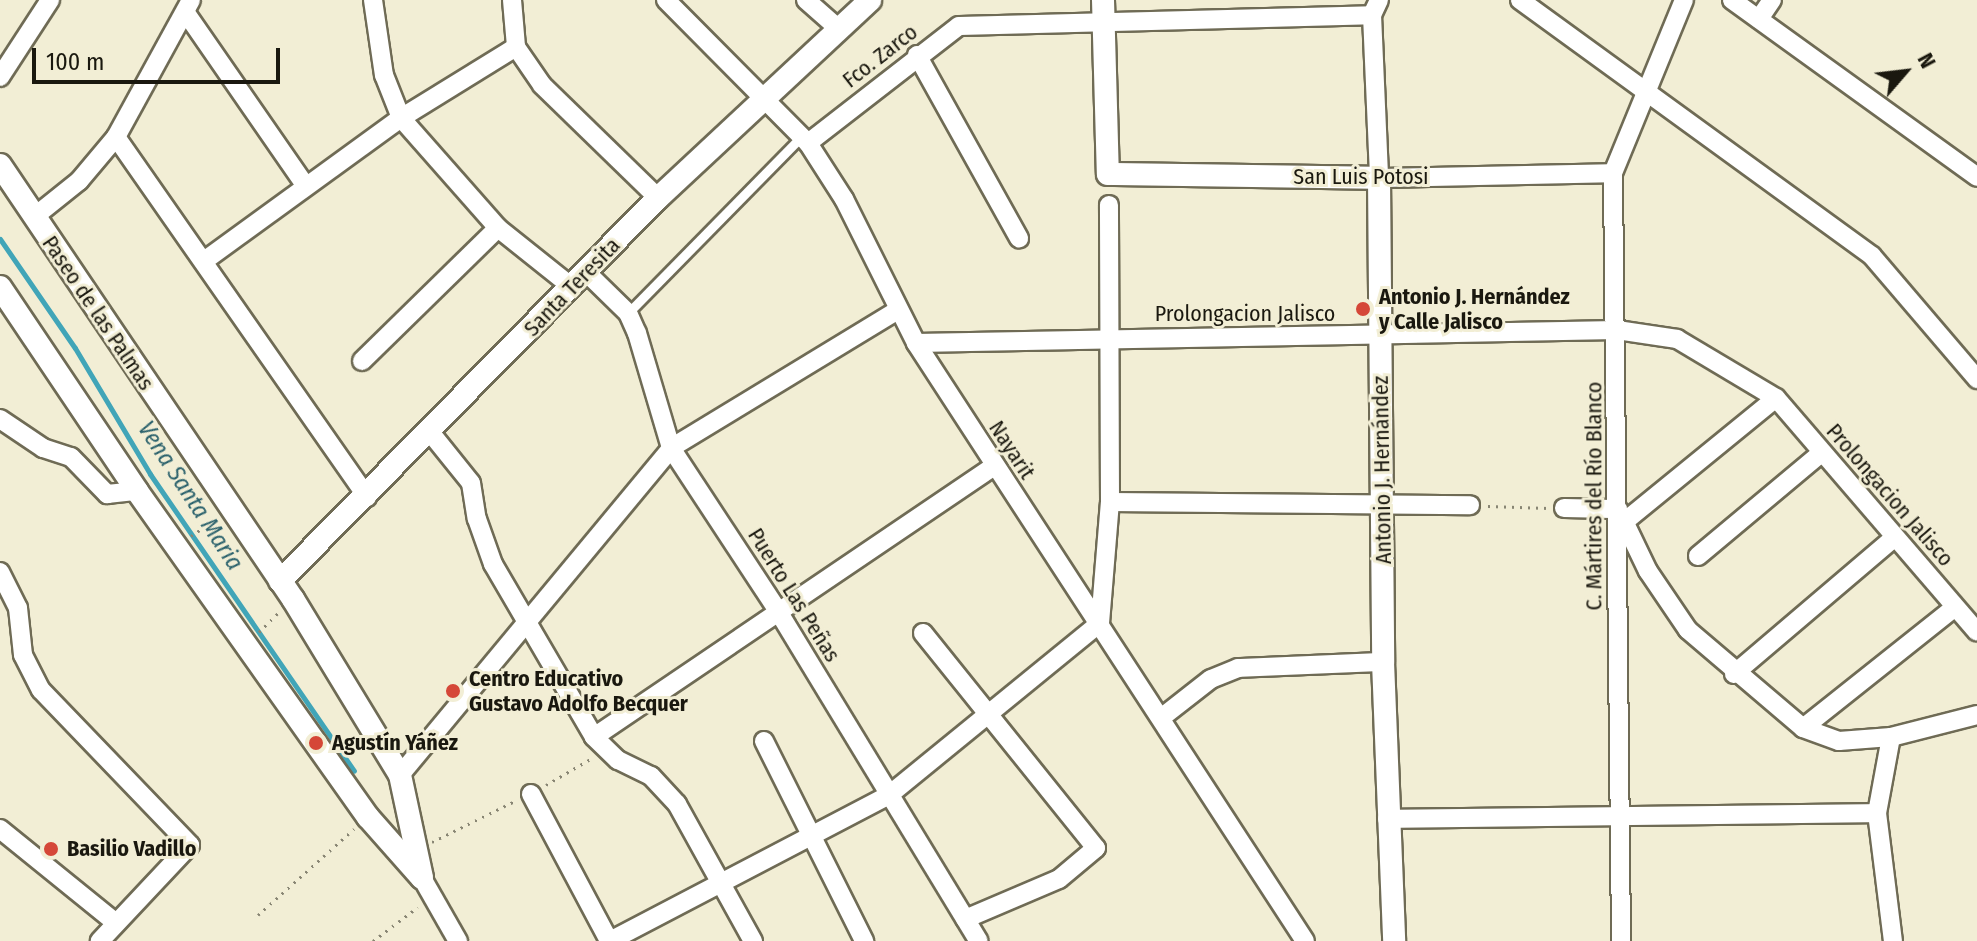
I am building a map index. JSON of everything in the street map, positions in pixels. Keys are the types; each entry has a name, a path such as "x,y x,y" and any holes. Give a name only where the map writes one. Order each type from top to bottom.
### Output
{"street":[{"path":"0,77 24,47 50,0"},
{"name":"Puerto Las Peñas","path":"373,0 384,75 401,118 498,228 628,313 671,448 778,611 979,941"},
{"path":"512,0 516,47 542,85 658,198"},
{"name":"Nayarit","path":"666,0 768,98 805,140 844,199 916,343 993,467 1100,623 1305,941"},
{"name":"Fco. Zarco","path":"806,0 840,30"},
{"name":"Santa Teresita","path":"280,581 367,497 658,198 870,0"},
{"path":"1520,0 1872,256 1977,379"},
{"path":"1613,173 1684,0"},
{"path":"1732,0 1977,177"},
{"path":"1759,19 1772,0"},
{"path":"34,217 79,181 116,137 188,7 305,185"},
{"name":"Fco. Zarco","path":"805,140 959,26 1104,10 1376,8"},
{"name":"Antonio J. Hernández","path":"1376,8 1383,662 1394,941"},
{"name":"San Luis Potosi","path":"1104,10 1108,174 1379,178 1613,173"},
{"path":"204,261 401,118 516,47"},
{"path":"917,55 1019,238"},
{"path":"116,137 367,497"},
{"name":"Paseo de las Palmas","path":"0,165 280,581 400,775 428,887"},
{"name":"C. Mártires del Río Blanco","path":"1613,173 1621,515 1621,941"},
{"path":"531,794 610,941 889,795 1100,623 1110,502 1112,339 1109,205"},
{"path":"362,361 498,228"},
{"name":"Paseo de las Palmas","path":"0,287 137,491 368,817 428,887 458,941"},
{"path":"400,775 671,448 898,310"},
{"name":"Prolongacion Jalisco","path":"916,343 1380,337 1617,330 1677,339 1776,398 1977,632"},
{"path":"1564,508 1621,515 1776,398"},
{"path":"0,419 43,448 71,457 107,494 137,491"},
{"path":"430,432 471,483 477,519 493,564 600,744 651,776 677,804 722,880 753,941"},
{"path":"1698,556 1821,453"},
{"path":"600,744 778,611 993,467"},
{"path":"1110,502 1470,505"},
{"path":"1621,515 1648,571 1688,630 1734,674 1803,728 1839,741 1891,737 1977,715"},
{"path":"1734,674 1894,538"},
{"path":"0,572 18,608 23,655 41,690 190,845 100,941"},
{"path":"1803,728 1955,607"},
{"path":"923,633 1096,848 1059,879 965,919"},
{"path":"1161,718 1211,679 1238,668 1383,662"},
{"path":"1891,737 1877,813 1893,941"},
{"path":"764,741 864,941"},
{"path":"1387,819 1619,819 1877,813"},
{"path":"0,829 116,923"}],"lane":[{"path":"628,313 805,140"}],"path":[{"path":"1470,505 1564,508"},
{"path":"187,538 216,519"},
{"path":"257,634 276,615"},
{"path":"417,850 531,794 600,744"},
{"path":"258,915 368,817"},
{"path":"373,941 428,887"}],"waterway":[{"name":"Vena Santa Maria","path":"0,239 75,348 150,474 354,771"}],"place":[{"name":"Antonio J. Hernández y Calle Jalisco","path":"1363,309"},
{"name":"Centro Educativo Gustavo Adolfo Becquer","path":"453,691"},
{"name":"Agustín Yáñez","path":"316,743"},
{"name":"Basilio Vadillo","path":"51,849"}]}
